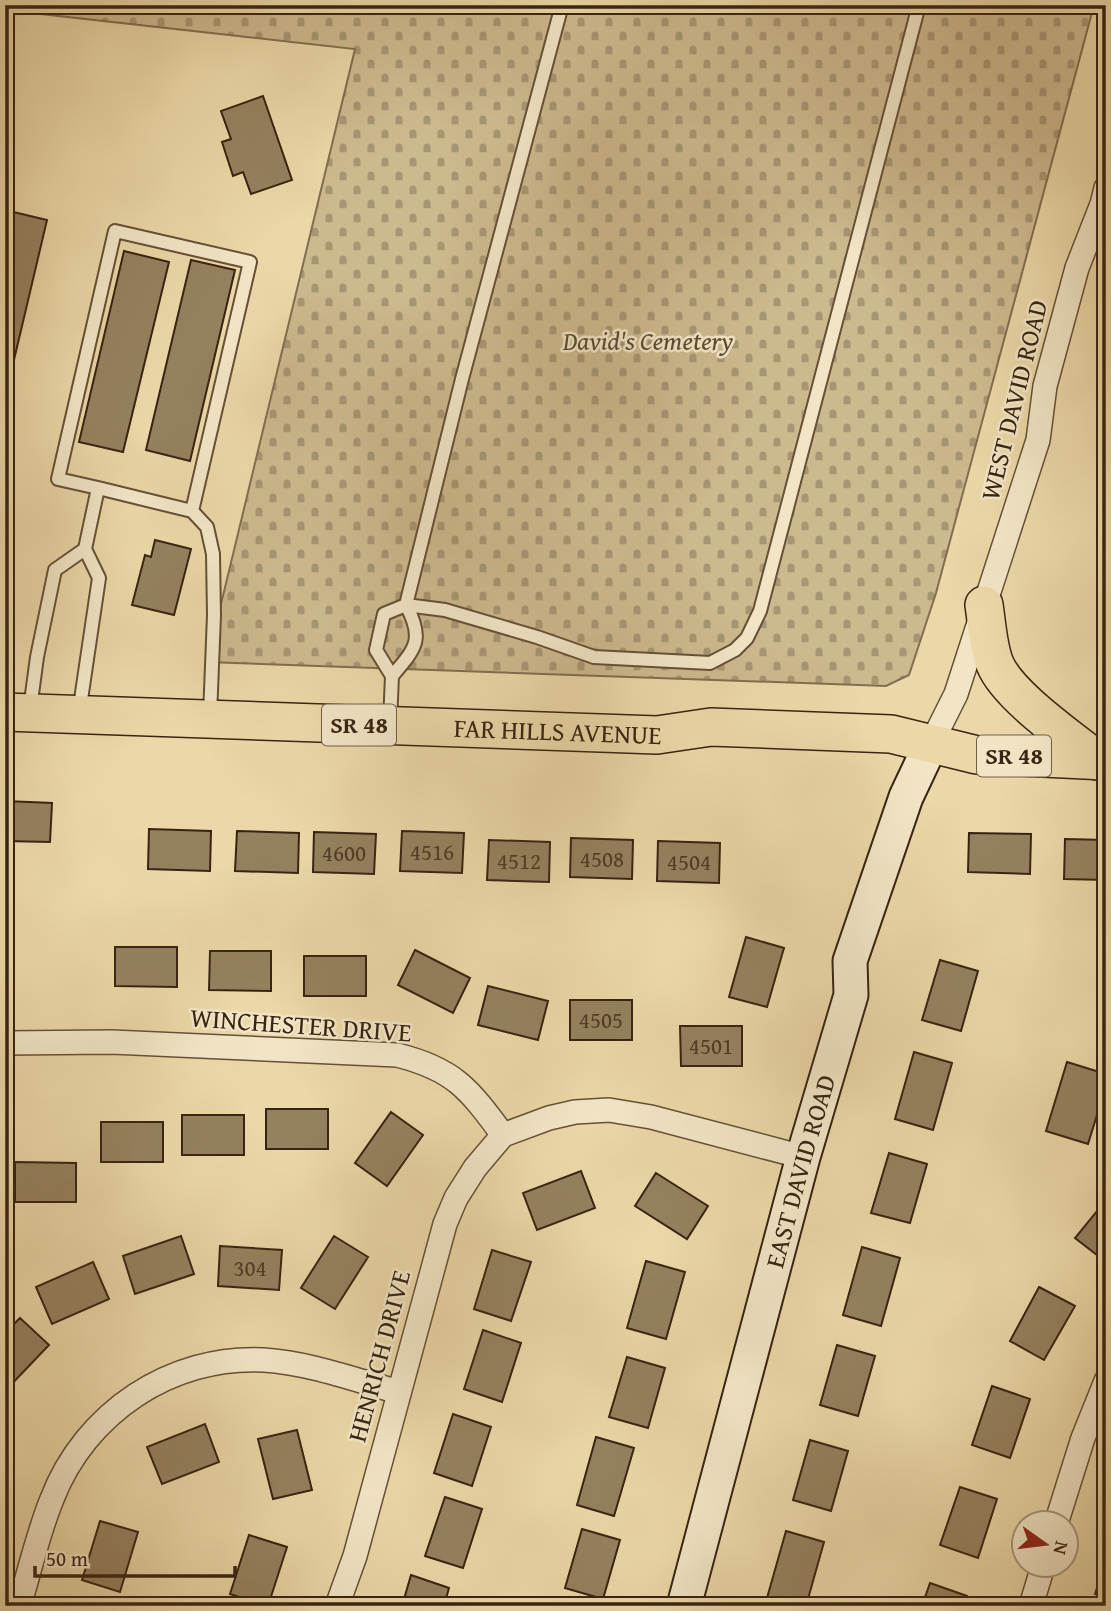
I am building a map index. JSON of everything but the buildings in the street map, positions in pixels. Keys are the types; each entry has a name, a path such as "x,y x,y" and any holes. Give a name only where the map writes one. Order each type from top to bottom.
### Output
{"main road":[{"path":"984,606 995,664 1009,685 1102,761"},
{"name":"FAR HILLS AVENUE","path":"17,713 657,735 712,727 891,734 977,754 1102,761"}],"street":[{"name":"WEST DAVID ROAD","path":"931,744 957,694 1038,440 1045,386 1077,268 1096,244 1106,188"},
{"name":"EAST DAVID ROAD","path":"684,1606 803,1157 851,995 850,961 906,797 931,744"},
{"name":"WINCHESTER DRIVE","path":"5,1043 112,1042 397,1055 425,1062 452,1076 481,1105 503,1135"},
{"path":"503,1135 549,1118 575,1112 609,1110 651,1117 803,1157"},
{"name":"HENRICH DRIVE","path":"337,1606 355,1556 445,1224 456,1198 475,1168 503,1135"},
{"path":"19,1606 52,1499 69,1464 98,1425 122,1403 150,1385 182,1371 220,1362 263,1360 303,1366 398,1392"},
{"path":"1060,1510 1083,1438 1106,1381"},
{"path":"1031,1606 1039,1580"}],"lane":[{"path":"392,676 413,651 417,624 406,605 462,379 562,5"},
{"path":"390,726 392,676 376,650 384,614 406,605 445,610 594,657 710,663 735,650 747,638 763,598 919,5"},
{"path":"192,511 250,262 116,231 58,479 192,511 207,527 213,554 214,615 210,720"},
{"path":"79,716 99,578 85,549 98,488"},
{"path":"17,713 37,657 55,570 85,549"}],"green space":[{"name":"David's Cemetery","path":"5,5 1094,5 936,593 909,675 886,686 207,662 355,49 5,10"}]}
